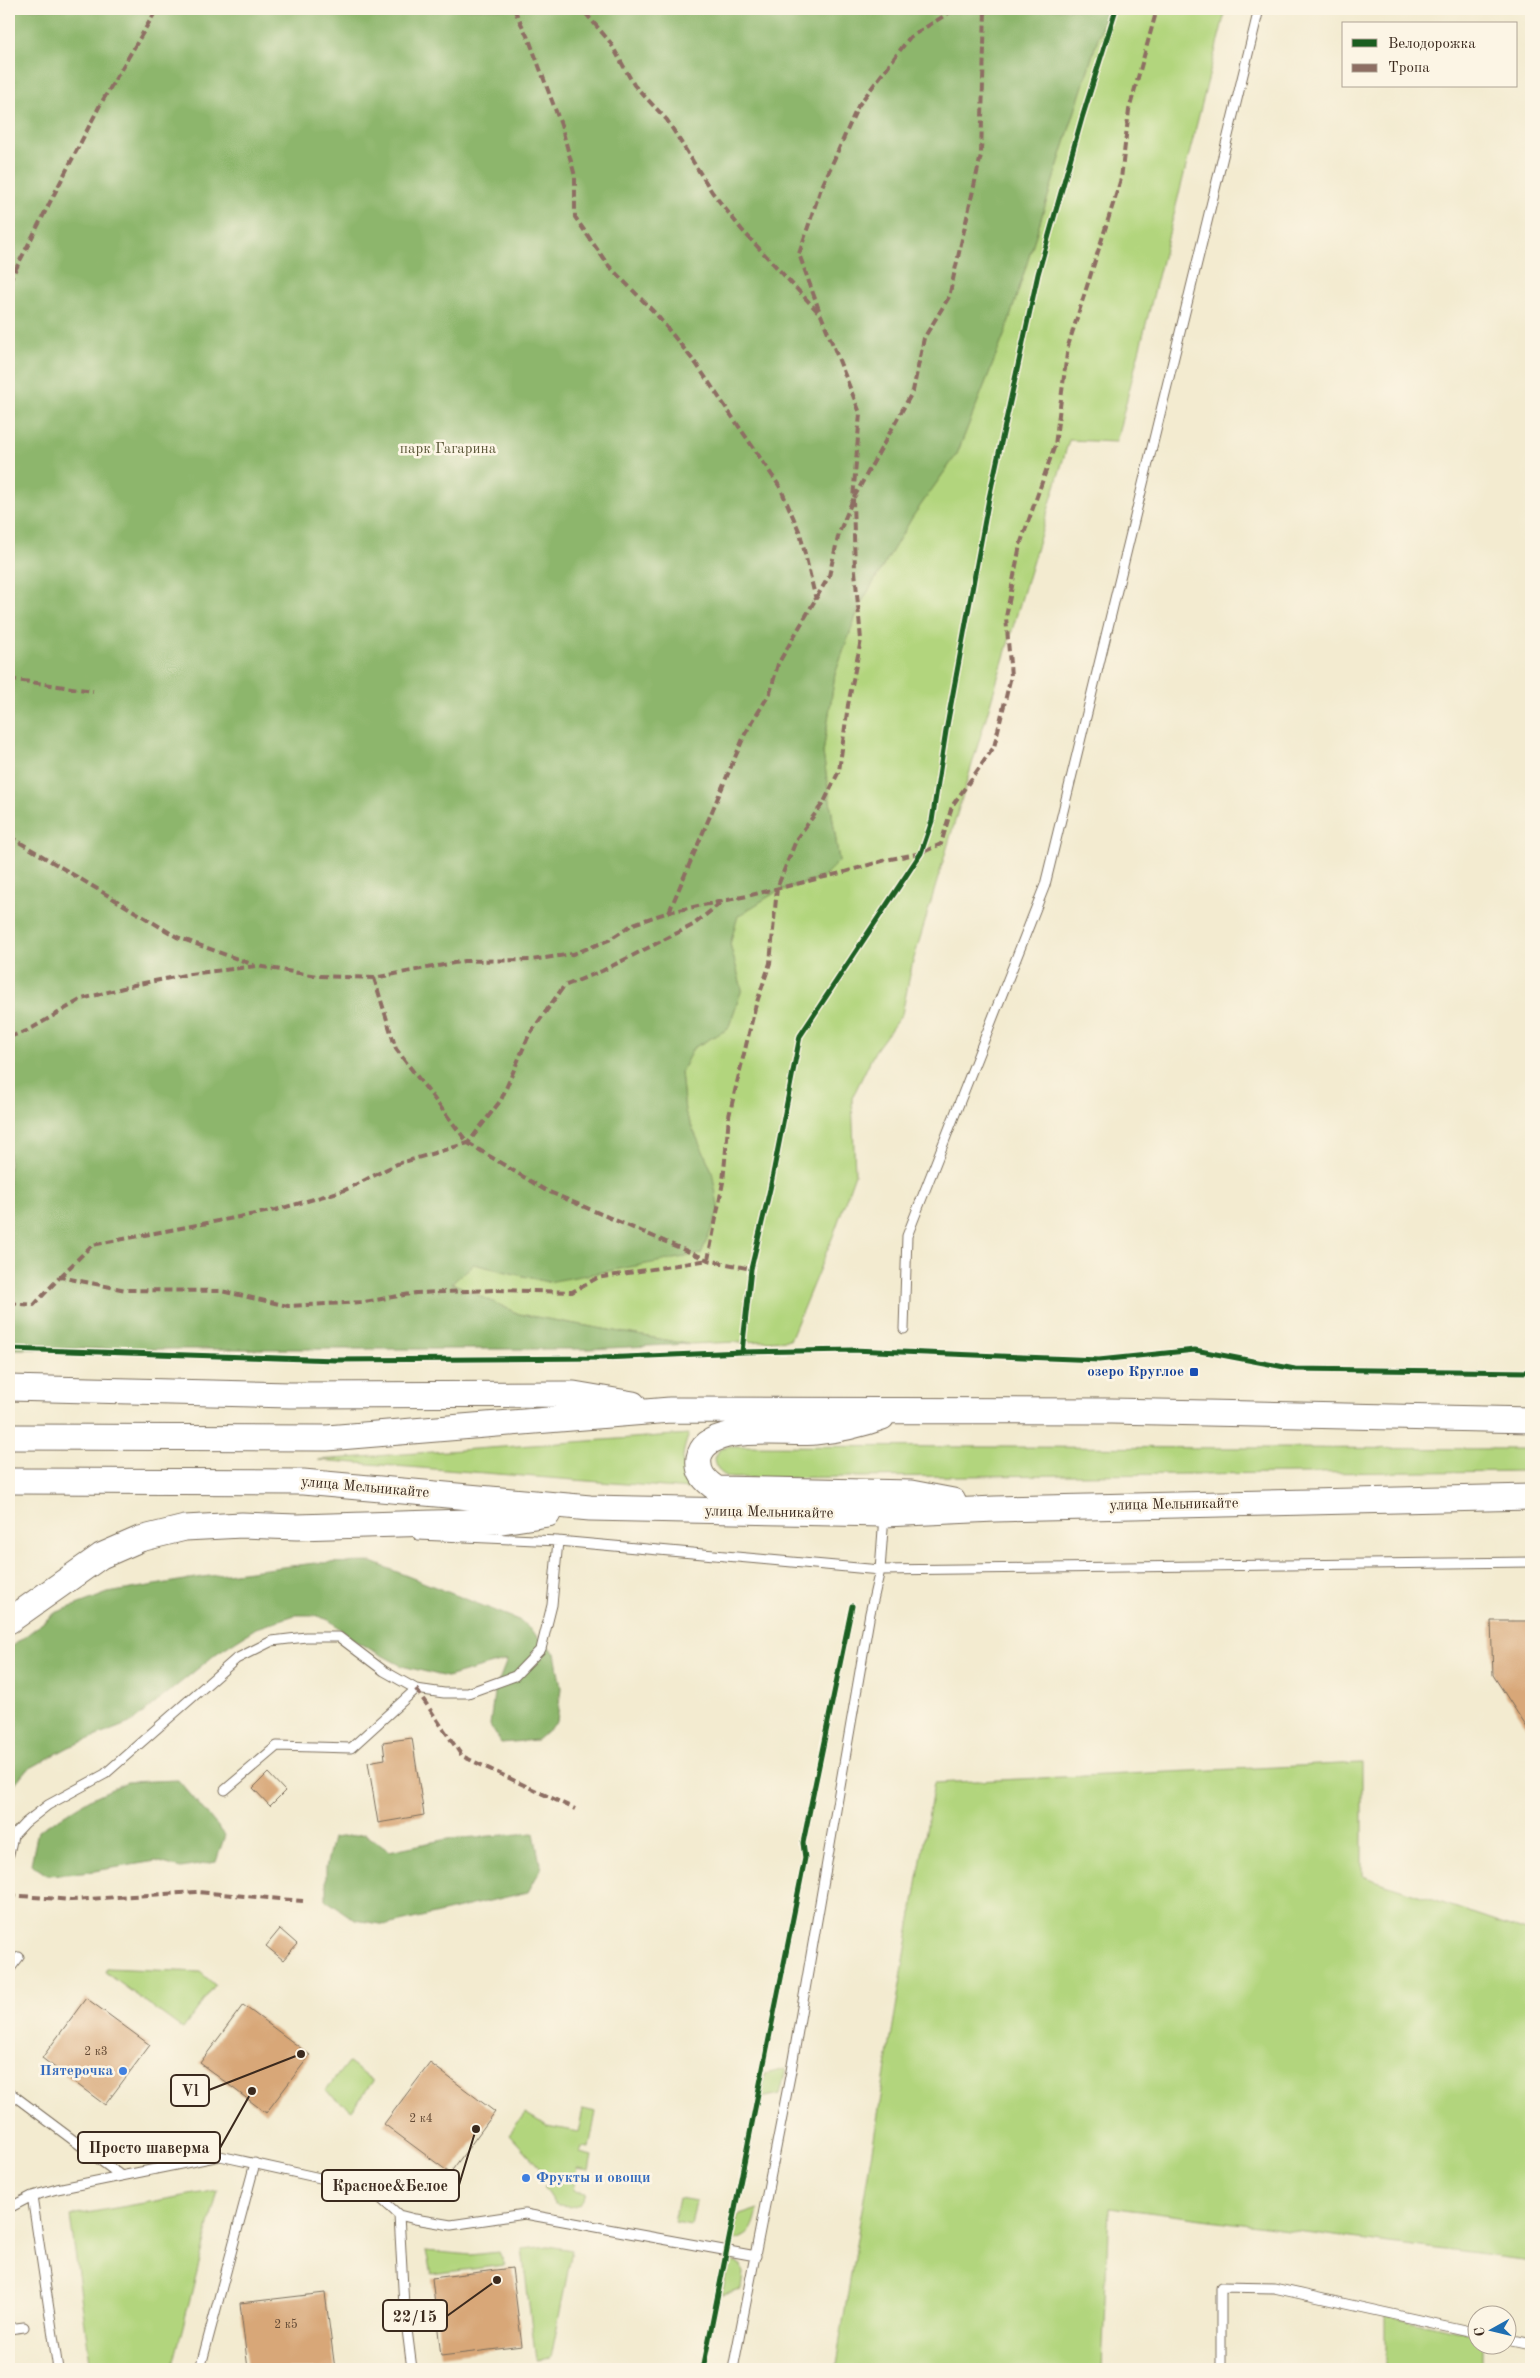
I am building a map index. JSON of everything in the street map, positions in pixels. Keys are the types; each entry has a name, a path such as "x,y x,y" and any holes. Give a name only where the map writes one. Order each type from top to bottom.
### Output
{"main road":[{"path":"9,1388 290,1395 574,1394 670,1410"},
{"path":"9,1437 327,1438 670,1410 1287,1413 1531,1420"},
{"path":"901,1410 853,1427 814,1432 735,1433 715,1437 706,1443 700,1453 700,1473 706,1482 717,1489 911,1493 995,1508"},
{"name":"улица Мельникайте","path":"9,1480 302,1482 590,1508 884,1514 995,1508 1531,1497"},
{"path":"9,1621 101,1556 140,1539 185,1528 242,1525 297,1527 502,1521 590,1508"}],"lane":[{"path":"904,1329 907,1236 1045,885 1259,9"},
{"path":"733,2369 796,2043 870,1613 880,1570 884,1514"},
{"path":"297,1527 558,1541 880,1570 1531,1562"},
{"path":"9,1854 13,1836 25,1823 48,1805 105,1774 236,1659 272,1640 339,1637 384,1671 416,1689 468,1692 485,1688 515,1676 541,1649 552,1605 558,1541"},
{"path":"225,1790 277,1746 351,1748 416,1689"},
{"path":"9,1970 19,1957"},
{"path":"9,2092 120,2175"},
{"path":"9,2208 32,2196 120,2175 220,2156 370,2189 399,2215 452,2225 526,2214 756,2256"},
{"path":"200,2369 255,2163"},
{"path":"32,2196 58,2369"},
{"path":"399,2215 404,2306 412,2369"},
{"path":"1221,2369 1221,2287 1274,2288 1468,2331"},
{"path":"9,2329 24,2326"},
{"path":"1518,2342 1531,2345"}],"green space":[{"name":"парк Гагарина","path":"9,9 1107,9 1005,333 957,454 913,516 860,605 835,674 823,753 839,861 822,878 776,892 738,916 730,944 742,989 728,1029 693,1048 681,1072 685,1112 712,1171 719,1211 701,1254 548,1282 474,1264 452,1283 519,1314 688,1344 589,1349 9,1349"},
{"path":"1107,9 1226,9 1116,442 1069,440 912,965 902,1014 875,1051 852,1098 855,1174 833,1236 790,1340 688,1344 519,1314 452,1283 474,1264 548,1282 712,1171 685,1112 681,1072 693,1048 728,1029 742,989 730,944 737,916 776,892 822,878 839,861 823,753 835,674 860,605 913,516 957,454 1005,333"},
{"path":"689,1434 684,1448 683,1468 690,1489 318,1460"},
{"path":"728,1446 1531,1449 1531,1471 732,1478 720,1471 715,1458 719,1450"},
{"path":"372,1562 521,1621 555,1653 561,1688 557,1722 537,1740 501,1743 490,1725 494,1693 507,1660 447,1677 402,1666 355,1641 329,1620 314,1615 295,1615 256,1628 217,1653 132,1722 69,1747 25,1771 9,1791 9,1649 55,1613 108,1593 202,1577 315,1563"},
{"path":"1362,1763 1362,1876 1531,1933 1531,2261 1109,2207 1102,2369 835,2369 934,1783"},
{"path":"178,1780 225,1835 216,1862 181,1868 156,1861 82,1873 47,1875 31,1864 38,1831 92,1798 127,1782"},
{"path":"534,1833 541,1869 528,1892 387,1925 355,1920 326,1900 326,1867 333,1838 365,1834 389,1851 447,1839"},
{"path":"107,1968 200,1972 215,1985 183,2029 105,1972"},
{"path":"348,2062 373,2081 352,2110 325,2091"},
{"path":"786,2069 780,2094 761,2098 765,2074"},
{"path":"583,2109 596,2112 589,2148 582,2147 580,2153 592,2156 589,2170 577,2168 573,2191 586,2193 577,2205 565,2207 555,2205 544,2188 551,2180 509,2134 525,2113 547,2126 578,2132"},
{"path":"218,2190 172,2369 91,2369 70,2216"},
{"path":"679,2198 696,2201 691,2225 674,2222"},
{"path":"758,2209 751,2230 739,2239 733,2240 737,2216"},
{"path":"548,2246 572,2250 551,2358 536,2360 522,2249"},
{"path":"426,2251 471,2255 499,2252 505,2265 431,2274"},
{"path":"729,2260 741,2265 743,2273 741,2290 722,2294"},
{"path":"1386,2315 1468,2334 1468,2356 1482,2356 1482,2369 1386,2369"}],"building":[{"path":"1491,1621 1531,1621 1531,1734 1493,1675"},
{"path":"412,1738 424,1815 378,1823 368,1762 385,1759 383,1742"},
{"path":"268,1773 285,1791 270,1806 253,1788"},
{"path":"280,1929 297,1944 283,1960 266,1946"},
{"path":"86,1998 150,2045 105,2105 42,2058"},
{"path":"243,2005 310,2055 266,2113 200,2063"},
{"path":"430,2063 495,2112 450,2173 384,2124"},
{"path":"512,2268 522,2346 441,2356 432,2278"},
{"path":"325,2293 335,2369 248,2369 240,2303"}],"marked path":[{"path":"9,282 100,105 157,9"},
{"path":"514,9 530,42 561,125 575,176 575,217 608,265 656,314 697,365 780,487 800,533 816,600"},
{"path":"9,1303 34,1305 60,1277 126,1290 221,1291 288,1306 364,1302 416,1293 495,1290 572,1292 597,1278 708,1260 723,1182 729,1116 755,1008 770,963 777,888 797,838 824,802 839,771 848,705 861,640 855,571 853,499 860,413 821,315 742,230 712,192 667,120 634,85 610,42 582,9"},
{"path":"819,310 799,254 820,191 858,106 910,37 955,9"},
{"path":"669,912 745,734 770,693 778,664 829,576 839,533 853,499 913,391 924,338 949,297 981,155 985,9"},
{"path":"9,1037 27,1031 82,999 134,985 190,974 257,966 317,976 374,978 464,961 531,960 573,954 609,940 633,924 669,912 747,896 841,873 886,860 921,853 941,844 952,806 994,747 1011,676 1006,617 1020,545 1055,445 1068,346 1121,179 1129,110 1157,9"},
{"path":"9,679 93,691"},
{"path":"9,836 177,937 254,965"},
{"path":"60,1277 92,1245 276,1210 345,1190 397,1164 468,1143 501,1100 529,1035 564,986 602,971 693,925 723,901"},
{"path":"374,978 396,1049 468,1143 545,1190 708,1260 751,1269"},
{"path":"416,1689 462,1756 575,1809"},
{"path":"9,1895 71,1900 198,1892 303,1901"}],"cycle path":[{"path":"742,1352 751,1269 770,1189 800,1036 921,853 932,821 946,731 989,498 1038,274 1082,118 1116,9"},
{"path":"9,1349 336,1360 602,1358 742,1352 852,1350 1099,1360 1195,1350 1295,1369 1531,1372"},
{"path":"703,2369 805,1858 803,1843 852,1606"}],"place":[{"name":"озеро Круглое","path":"1194,1372"},
{"name":"Vl","path":"301,2054"},
{"name":"Пятерочка","path":"123,2071"},
{"name":"Просто шаверма","path":"252,2091"},
{"name":"Красное&Белое","path":"476,2129"},
{"name":"Фрукты и овощи","path":"526,2178"},
{"name":"22/15","path":"497,2280"}]}
